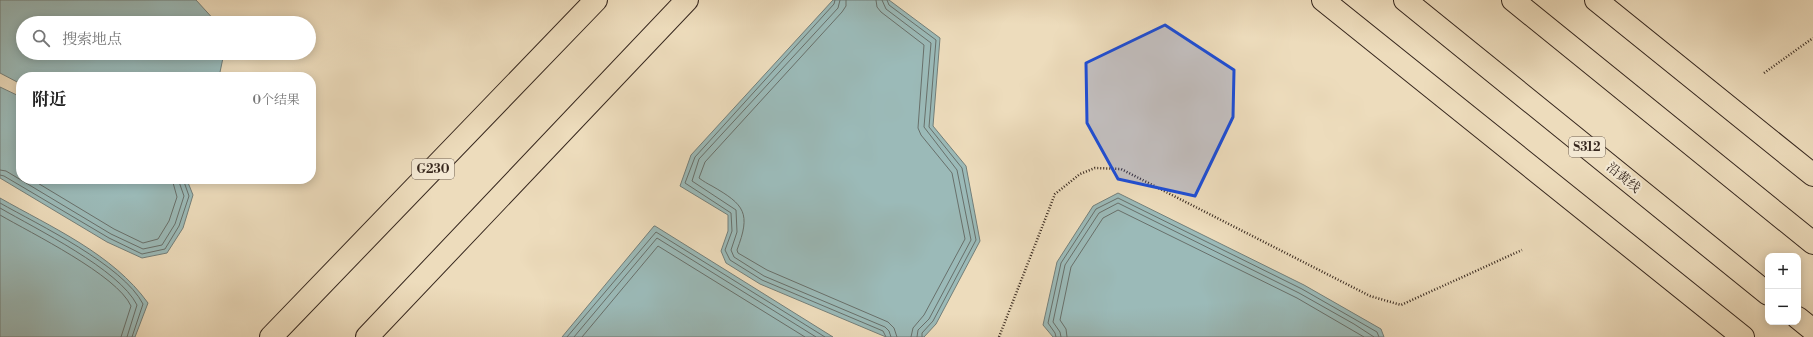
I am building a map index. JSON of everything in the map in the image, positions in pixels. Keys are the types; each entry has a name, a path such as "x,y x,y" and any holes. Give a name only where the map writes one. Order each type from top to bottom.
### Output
{"main road":[{"name":"G230","path":"271,337 596,0"},
{"path":"367,337 687,0"},
{"path":"1323,0 1743,337"},
{"name":"沿黄线","path":"1405,0 1765,292"},
{"path":"1513,0 1813,243"},
{"path":"1596,0 1813,175"},
{"path":"1801,320 1813,330"}],"path":[{"path":"1764,72 1813,38"},
{"path":"999,337 1055,194 1080,174 1095,168 1121,169 1370,296 1401,304 1522,250"}],"highlighted area":[{"path":"1165,25 1234,70 1233,117 1195,196 1118,179 1087,123 1086,63"}],"water":[{"path":"0,0 196,0 211,16 16,16 16,60 223,60 220,72 16,72 16,81 0,73"},
{"path":"833,0 889,0 940,38 933,126 966,166 980,241 936,324 924,337 886,337 760,284 726,263 721,251 728,231 728,215 680,186 691,155"},
{"path":"0,87 16,95 16,184 189,184 193,195 183,228 167,253 142,258 107,242 0,178"},
{"path":"1118,193 1304,285 1381,329 1384,337 1053,337 1043,325 1057,262 1093,206"},
{"path":"0,198 80,243 117,270 134,286 148,303 135,337 0,337"},
{"path":"655,226 833,337 562,337"}]}
